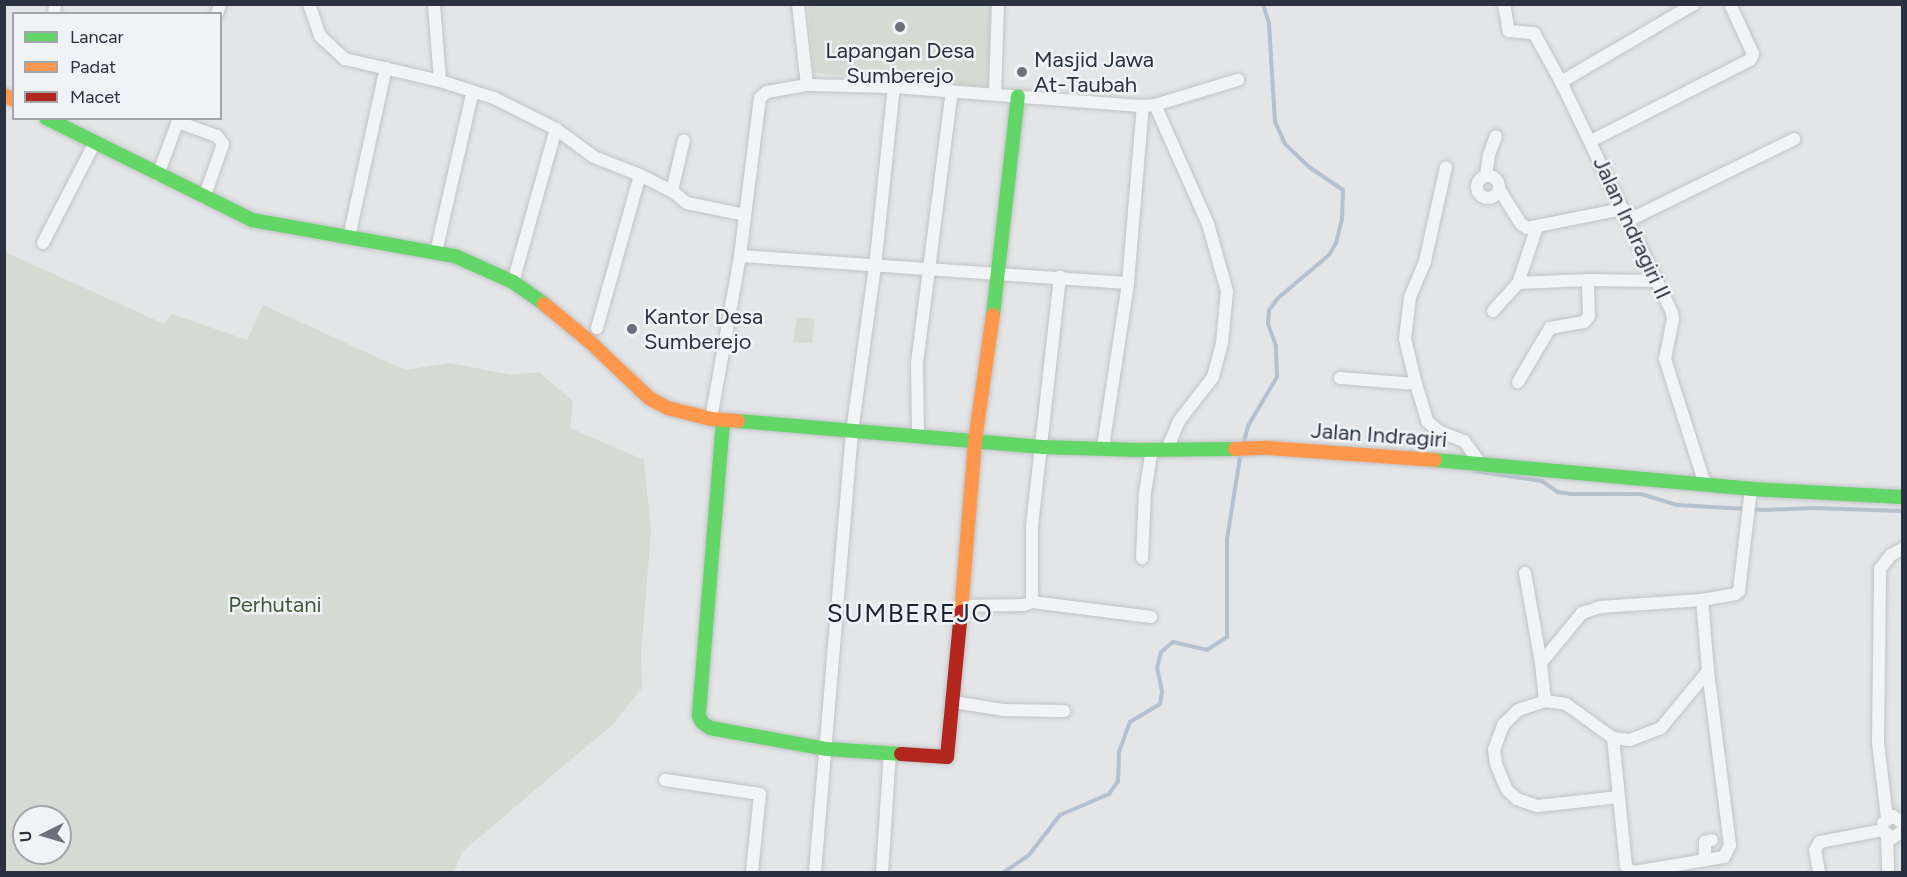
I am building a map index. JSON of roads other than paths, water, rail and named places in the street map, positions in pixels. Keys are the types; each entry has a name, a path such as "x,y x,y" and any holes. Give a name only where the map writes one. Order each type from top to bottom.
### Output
{"street":[{"path":"309,4 320,36 334,52 345,59 440,81 494,98 556,129 594,157 640,175 672,191 687,203 745,215"},
{"path":"434,4 440,81"},
{"path":"798,4 807,85"},
{"path":"994,94 998,4"},
{"name":"Jalan Indragiri II","path":"1504,4 1509,31 1534,33 1562,82 1673,316 1665,352 1667,368 1705,484"},
{"path":"1562,82 1694,4"},
{"path":"1591,141 1750,60 1753,54 1730,4"},
{"path":"348,237 386,68"},
{"path":"1018,96 999,273 975,441 950,753 947,757 827,749 710,728 702,723 699,716 717,420 760,98 767,92 807,85 894,87 1149,105 1238,80"},
{"path":"815,873 852,432 875,267 894,87"},
{"path":"436,252 473,91"},
{"path":"918,435 917,363 952,91"},
{"path":"1103,447 1128,283 1149,105"},
{"path":"1149,105 1208,224 1227,291 1222,343 1213,377 1179,421 1167,449"},
{"name":"Jalan Indragiri","path":"49,120 204,198 268,225 436,252 472,262 513,282 589,341 649,398 668,408 717,420 1042,447 1268,448 1480,463 1705,484 1750,495 1902,497"},
{"path":"158,175 178,120 217,136 223,144 204,198"},
{"path":"513,282 556,129"},
{"path":"1496,136 1489,155 1486,176 1478,182 1478,191 1484,198 1494,197 1499,189"},
{"path":"1486,176 1496,179 1499,189 1521,224 1527,228 1537,227 1626,214 1794,139"},
{"path":"672,191 684,140"},
{"path":"43,243 94,144"},
{"path":"1446,167 1425,261 1410,297 1405,345 1427,422 1438,431 1457,436 1464,441 1480,463"},
{"path":"597,328 640,175"},
{"path":"1493,311 1518,283 1537,227"},
{"path":"740,256 1128,283"},
{"path":"1032,602 1032,526 1060,277"},
{"path":"1518,283 1588,280 1655,281"},
{"path":"1518,382 1550,328 1587,320 1588,280"},
{"path":"1340,378 1416,384"},
{"path":"1142,558 1145,494 1152,449"},
{"path":"1541,663 1582,613 1588,610 1702,600 1739,591 1750,495"},
{"path":"1888,873 1878,742 1880,569 1891,555 1902,549"},
{"path":"1525,573 1541,663 1545,701"},
{"path":"1613,738 1626,866 1629,870 1634,872 1724,857 1730,844 1708,671 1702,600"},
{"path":"962,606 1024,605 1032,602 1151,617"},
{"path":"1619,797 1537,806 1517,799 1507,790 1496,765 1494,750 1503,725 1518,710 1545,701 1572,707 1613,738 1630,740 1661,728 1708,671"},
{"path":"954,702 1004,710 1064,711"},
{"path":"882,873 890,753"},
{"path":"665,780 760,794 752,873"},
{"path":"1819,873 1815,849 1820,842 1885,828 1893,816 1902,823"},
{"path":"1885,828 1893,838 1902,831"},
{"path":"1705,860 1706,842 1712,840"}],"waterway":[{"path":"1244,442 1248,426 1277,377 1276,346 1268,324 1269,310 1278,298 1329,255 1336,243 1342,219 1343,190 1309,167 1285,144 1275,122 1269,23 1263,4"},
{"path":"1004,872 1029,855 1060,815 1109,794 1118,781 1119,752 1130,722 1160,704 1162,691 1157,668 1161,652 1173,642 1207,650 1227,637 1227,539 1241,452"},
{"path":"1475,471 1542,481 1558,492 1641,494 1678,505 1763,510 1813,508 1902,511"}],"place":[{"name":"Lapangan Desa Sumberejo","path":"900,27"},
{"name":"Masjid Jawa At-Taubah","path":"1022,72"},
{"name":"Kantor Desa Sumberejo","path":"632,329"}],"district":[{"name":"SUMBEREJO","path":"910,614"}],"park label":[{"name":"Perhutani","path":"275,605"}]}
